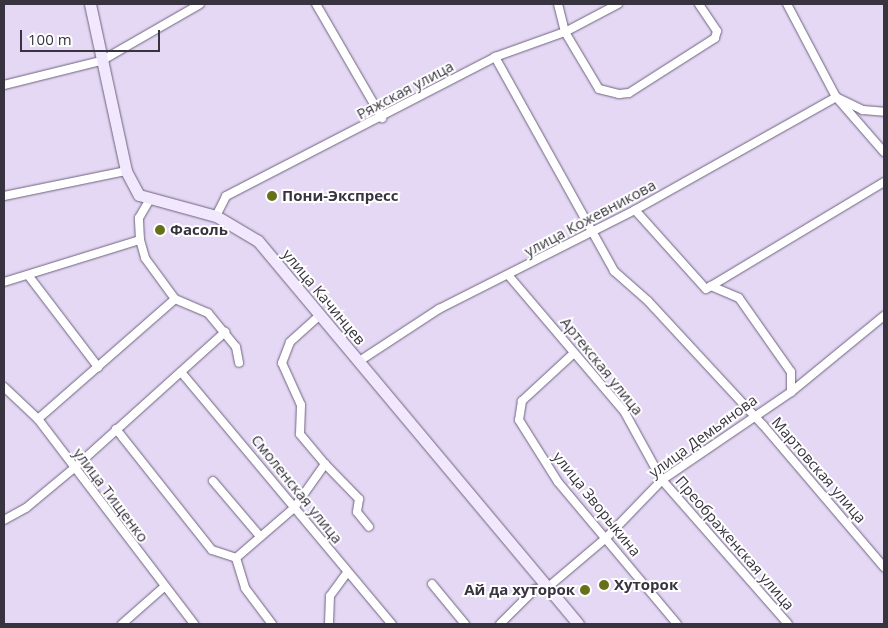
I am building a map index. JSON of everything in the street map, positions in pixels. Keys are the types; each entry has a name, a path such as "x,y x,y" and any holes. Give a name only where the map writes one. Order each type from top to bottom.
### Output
{"main road":[{"path":"90,4 126,171 139,195 149,201"},
{"name":"улица Качинцев","path":"149,201 216,216 258,242 578,624"}],"street":[{"path":"4,85 101,61 200,4"},
{"path":"316,4 382,118"},
{"path":"558,4 565,32 599,88 629,93 714,38 717,31 699,4"},
{"name":"Ряжская улица","path":"216,216 226,196 382,118 495,58 565,32 618,4"},
{"path":"789,5 836,97 884,152"},
{"name":"Мартовская улица","path":"495,58 591,233 614,271 648,301 884,567"},
{"path":"836,97 863,110 884,112"},
{"name":"улица Кожевникова","path":"358,362 439,309 509,276 635,210 836,97"},
{"path":"4,196 126,171"},
{"path":"635,210 706,289 884,182"},
{"path":"149,201 139,218 140,240 145,258 175,299 208,313 236,347 239,363"},
{"path":"4,282 140,240"},
{"path":"28,275 98,366"},
{"name":"Артекская улица","path":"509,276 624,411 662,480"},
{"path":"711,286 739,298 791,372 791,392"},
{"path":"38,418 175,299"},
{"path":"320,315 290,342 282,364 301,405 300,434 359,499 357,512 368,527"},
{"name":"улица Демьянова","path":"500,624 535,589 547,588 606,538 662,480 750,416 791,392 884,316"},
{"path":"4,520 26,508 73,469 225,332"},
{"name":"улица Зворыкина","path":"574,353 522,401 519,420 558,482 677,624"},
{"name":"Смоленская улица","path":"181,372 347,573 392,624"},
{"name":"улица Тищенко","path":"4,387 38,418 73,469 194,624"},
{"path":"116,429 212,550 236,558"},
{"path":"236,558 260,535 294,508 326,464"},
{"name":"Преображенская улица","path":"662,480 788,624"},
{"path":"213,481 260,535"},
{"path":"236,558 245,588 272,624"},
{"path":"329,624 330,596 347,573"},
{"path":"432,584 465,624"},
{"path":"122,624 164,587"}],"place":[{"name":"Пони-Экспресс","path":"272,196"},
{"name":"Фасоль","path":"160,230"},
{"name":"Хуторок","path":"604,585"},
{"name":"Ай да хуторок","path":"585,590"}]}
